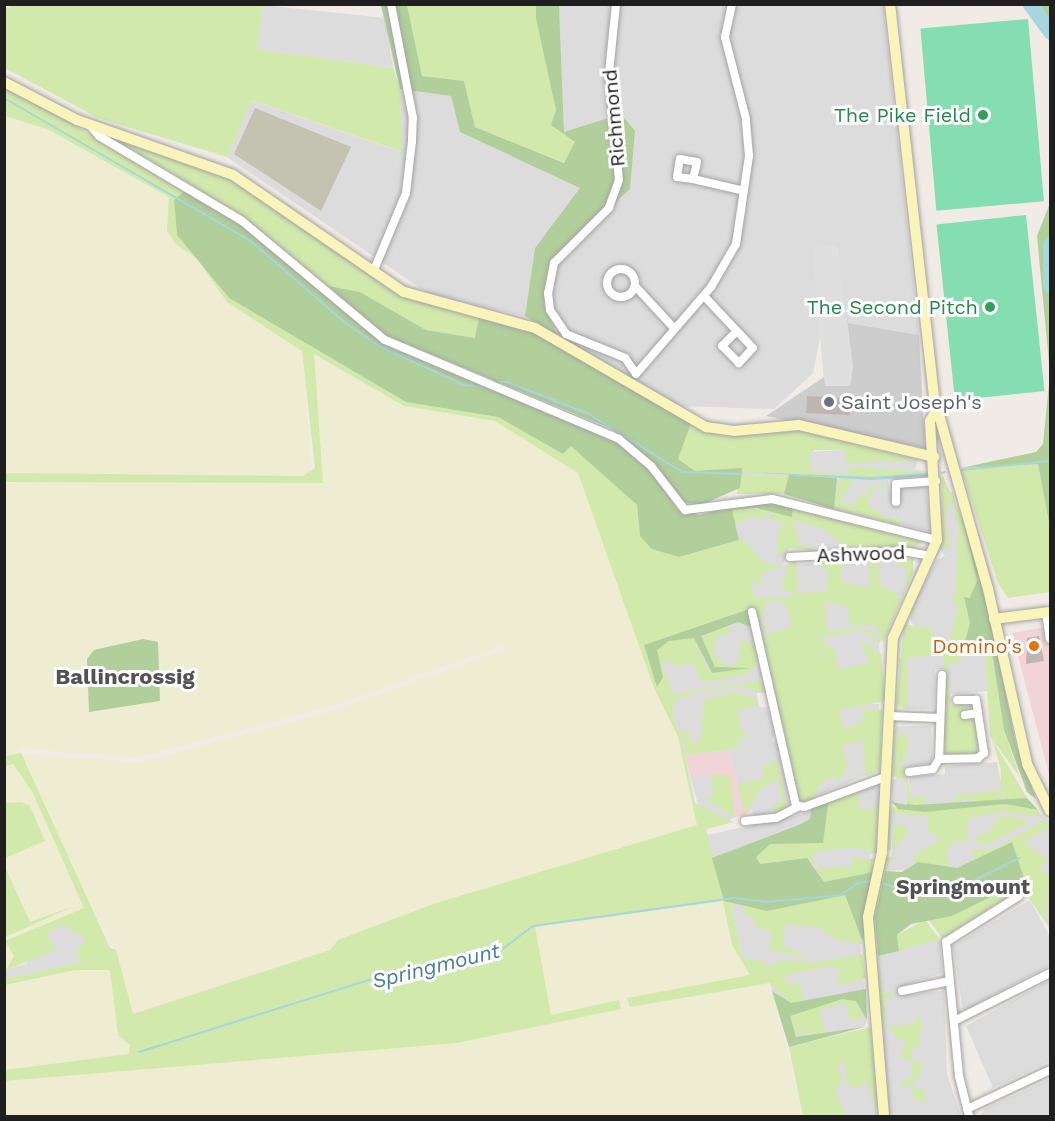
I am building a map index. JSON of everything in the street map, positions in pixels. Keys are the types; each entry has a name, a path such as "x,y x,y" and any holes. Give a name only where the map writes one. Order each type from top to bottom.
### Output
{"main road":[{"path":"890,4 937,409 994,619 1026,764 1050,811"},
{"path":"4,82 89,124 233,175 421,299 535,328 634,379 714,430 799,425 934,457"},
{"path":"884,1116 868,926 881,856 896,625 937,540 931,415 937,409"},
{"path":"994,619 1049,611"}],"street":[{"path":"374,270 406,193 412,141 413,118 391,4"},
{"name":"Richmond","path":"616,4 609,73 619,180 609,208 554,263 548,292 550,310 566,334 625,358 634,379"},
{"path":"634,379 672,326 704,296 736,244 740,190 748,156 746,119 725,37 732,4"},
{"path":"89,124 99,136 242,221 386,340 619,439 651,466 685,510 772,499 937,540"},
{"path":"693,179 740,190"},
{"path":"635,286 672,326"},
{"path":"704,296 736,331"},
{"path":"896,502 896,484 936,482"},
{"name":"Ashwood","path":"790,557 903,551 931,556"},
{"path":"1049,611 1050,639"},
{"path":"752,612 792,800 798,807"},
{"path":"909,772 933,770 939,759 942,675"},
{"path":"939,759 982,756 976,700 957,700"},
{"path":"965,715 978,713"},
{"path":"889,716 939,718"},
{"path":"745,821 776,818 798,807 885,777"},
{"path":"1019,896 946,942 954,1021 968,1113 1050,1070"},
{"path":"954,1021 1050,973"},
{"path":"902,990 950,981"}],"shaded area":[{"path":"263,5 385,18 393,68 256,49"},
{"path":"559,5 883,5 919,335 848,323 838,244 813,247 820,337 813,373 774,409 679,406 557,335 544,305 557,255 605,209 564,132"},
{"path":"400,89 451,96 460,132 581,188 535,248 525,316 432,296 227,157 251,100 401,152"},
{"path":"255,108 351,147 321,211 234,154"},
{"path":"838,244 848,323 919,335 925,448 766,416 824,377 813,247"},
{"path":"838,244 853,367 850,386 825,386 813,247"},
{"path":"845,450 918,460 915,469 928,472 888,480 888,486 894,505 899,505 899,487 926,486 931,532 784,494 737,494 742,468 787,453"},
{"path":"953,492 984,637 936,646 912,624 909,611 937,560 945,556 940,550 943,493"},
{"path":"767,509 854,535 855,549 789,548 783,565 913,559 908,585 879,644 882,674 826,679 760,637 732,510"},
{"path":"749,609 766,691 757,693 759,707 767,708 775,731 772,741 778,743 789,804 758,819 741,797 729,750 685,755 644,645"},
{"path":"1050,626 1050,778 1012,633"},
{"path":"985,640 987,691 950,694 947,669 935,669 934,709 905,709 898,659"},
{"path":"854,704 879,704 878,770 801,802 833,708"},
{"path":"931,725 932,764 895,768 897,727"},
{"path":"729,750 741,797 751,810 744,816 735,817 723,775 690,776 685,755"},
{"path":"997,762 1004,800 910,805 909,777 945,774 945,766"},
{"path":"709,773 723,775 737,817 705,828 690,776"},
{"path":"906,777 907,805 893,802 891,781"},
{"path":"879,782 876,853 870,854 860,945 867,1020 864,1027 789,1047 770,983 742,958 731,901 724,901 707,835 803,814"},
{"path":"984,808 1040,814 1050,821 1050,929 1027,887 976,862 957,868 885,871 892,855 891,814"},
{"path":"1030,900 1050,937 1050,965 963,1011 953,946"},
{"path":"91,906 82,962 5,979 5,970 27,963 31,932"},
{"path":"940,940 942,973 897,988 900,996 944,991 947,1074 961,1116 888,1116 878,956"},
{"path":"1050,980 1050,1061 993,1088 966,1026"},
{"path":"869,1043 877,1116 845,1116 825,1067"},
{"path":"1050,1079 1050,1116 980,1116 985,1109"}],"green space":[{"path":"13,5 263,5 257,49 393,68 400,89 402,152 252,100 227,157 98,118 5,68 5,9"},
{"path":"381,5 407,5 422,76 464,81 475,127 564,163 575,142 551,125 556,110 536,18 536,5 559,5 564,132 621,114 635,131 630,189 557,255 544,305 557,335 525,316 535,248 580,188 460,132 451,96 400,89"},
{"path":"407,5 536,5 556,111 551,125 575,142 565,163 475,127 464,81 422,76"},
{"path":"1021,5 1050,5 1050,42 1030,10"},
{"name":"The Pike Field","path":"1028,19 1044,201 936,211 920,28"},
{"path":"5,85 186,190 174,200 177,235 197,259 175,243 167,231 169,197 47,129 5,116"},
{"path":"4,116 47,129 169,197 167,231 175,243 196,259 227,302 302,351 312,475 5,473"},
{"path":"102,131 217,171 420,301 479,318 476,338 426,330 360,292 328,286 245,218"},
{"path":"186,190 243,225 383,342 621,444 649,469 678,510 700,515 740,503 771,503 793,508 792,517 756,508 732,510 739,540 679,557 652,549 640,536 637,505 571,446 563,454 498,417 406,402 229,298 177,235 174,200"},
{"path":"1050,203 1050,373 1037,236"},
{"name":"The Second Pitch","path":"1026,215 1045,391 955,400 936,224"},
{"path":"198,260 229,298 406,402 498,417 563,454 571,445 637,505 640,535 679,557 743,539 766,564 783,565 761,575 762,594 757,581 751,582 754,597 792,597 792,589 783,593 782,586 788,565 796,561 798,593 828,592 827,569 818,566 822,560 841,558 842,582 869,588 869,562 847,557 877,556 881,587 896,593 897,600 905,591 907,570 887,556 913,559 913,573 883,643 875,626 849,625 848,607 825,602 827,631 866,629 876,635 878,644 864,631 822,637 826,669 824,639 835,652 839,669 870,663 860,639 881,654 885,701 839,710 844,729 863,721 862,709 882,710 880,770 866,776 863,740 843,745 847,767 838,782 836,776 819,784 814,799 804,803 798,801 760,637 791,626 787,606 777,600 764,605 762,626 772,625 762,631 754,607 644,645 663,677 662,671 667,675 672,694 763,680 766,691 761,693 742,686 694,693 676,700 671,711 681,736 695,803 734,822 706,829 724,901 731,901 742,958 766,963 766,968 781,960 811,963 862,954 866,978 837,986 839,970 831,966 785,975 787,984 799,982 804,1001 791,1003 770,983 630,1007 627,998 750,975 732,945 723,901 535,927 551,1015 619,1000 621,1009 457,1043 5,1081 5,1070 129,1054 130,1045 118,1035 110,970 76,970 5,985 5,979 81,962 76,952 85,938 61,924 47,935 56,950 6,970 14,956 5,941 84,908 32,791 13,764 5,766 5,756 21,753 110,948 116,950 133,1014 330,950 338,940 436,903 697,825 678,737 654,688 578,473 495,421 404,406 314,354 323,483 5,482 5,473 303,476 315,468 302,351 227,302"},
{"path":"328,286 360,292 426,330 475,338 479,318 523,326 691,424 678,459 695,471 742,468 740,488 701,505 683,502 655,464 610,428 387,336"},
{"path":"313,354 404,406 495,421 578,473 654,688 678,737 697,825 436,903 338,940 331,950 132,1015 116,950 91,906 31,932 27,964 5,970 5,482 323,483","holes":["504,645 506,649 332,711 138,763 21,753 20,748 135,758 332,706"]},
{"path":"1050,374 1050,528 1038,464 961,468 1036,452 1043,444"},
{"path":"691,424 722,436 790,428 918,460 846,463 844,450 815,450 810,453 811,472 848,474 848,469 860,467 929,473 871,477 695,471 678,459"},
{"path":"1038,464 1050,528 1050,592 1008,598 998,583 961,468"},
{"path":"942,474 962,518 977,580 970,598 965,597 970,623 965,640 990,640 1004,730 1020,777 990,736 985,655 965,656 963,645 946,648 946,654 959,653 960,663 947,664 951,705 973,705 962,711 963,718 976,720 979,752 950,756 942,749 944,655 907,657 908,709 896,706 904,624 932,629 936,646 949,644 956,611 961,610 950,599 956,595 958,524 949,499 945,520 950,549 941,547"},
{"path":"789,475 784,494 737,494 742,476"},
{"path":"789,475 837,478 834,509 784,494"},
{"path":"840,479 888,480 853,480 840,501 852,506 860,495 866,497 870,486 888,486 875,488 867,503 886,518 899,517 899,525 834,509"},
{"path":"793,508 924,541 912,548 848,549 823,529 793,520 800,545 821,551 789,548 777,558 777,533 782,525 792,526 770,519 771,510 792,517"},
{"path":"767,509 765,519 749,517 735,525 732,510"},
{"path":"962,518 984,589 1016,745 1036,799 1027,792 1004,730 990,640 965,641 970,623 964,597 970,598 977,580"},
{"path":"749,609 753,628 738,622 701,636 715,667 750,668 712,673 694,638 669,641 657,650 663,677 657,687 644,645"},
{"path":"728,625 729,634 716,637 714,652 725,665 738,662 740,639 755,645 759,662 746,675 707,682 700,680 693,663 675,666 668,660 660,667 657,650 669,641 694,638 708,670 740,666 715,667 701,641 701,636 706,640 705,635"},
{"path":"143,639 158,642 160,701 89,712 87,659 94,650"},
{"path":"733,692 757,698 758,704 738,712 741,731 750,737 738,738 740,748 687,755 682,730 689,729 691,744 700,740 704,700"},
{"path":"898,725 896,740 907,731 908,747 905,755 896,753 907,756 895,767 907,766 910,798 926,796 925,805 904,804 891,781 898,778 892,775 894,731"},
{"path":"992,739 1027,798 1004,800 1003,793 998,800 971,802 971,797 951,804 957,795 1000,790 1001,770"},
{"path":"777,759 788,813 751,820 774,811 773,805 782,801 777,778 760,790 744,816 738,784 764,778 762,768"},
{"path":"711,774 730,775 735,817 704,799 713,795"},
{"path":"881,782 877,853 851,847 813,853 815,867 807,858 759,864 755,857 770,844 820,844 829,798 858,785 859,809 871,810 878,803"},
{"path":"829,798 823,843 770,844 756,857 760,864 807,858 824,882 874,872 863,942 845,895 767,911 724,901 712,858 801,824 810,819 812,805"},
{"path":"1027,798 1038,810 1005,804 925,812 898,809 891,801 915,805"},
{"path":"21,802 30,806 45,841 5,858 5,803"},
{"path":"1005,804 1038,810 1041,816 1003,812 969,818 967,840 951,843 947,853 950,867 913,863 915,854 942,839 928,832 928,815 891,814 891,850 887,848 887,815 892,807 925,812"},
{"path":"1010,816 1030,822 989,844 979,844 975,837 988,833 998,818"},
{"path":"1044,820 1050,827 1024,841 1049,861 1039,866 1050,878 1046,914 1050,929 1022,888 942,938 928,919 1017,883 1027,887 1012,842 976,862 972,850 997,848"},
{"path":"894,825 905,825 909,832 893,851"},
{"path":"1012,842 1027,887 1017,884 952,916 911,924 897,935 899,951 878,956 875,917 885,871 902,872 918,862 957,868"},
{"path":"902,856 891,860 885,871 877,904 875,936 882,994 895,991 886,1000 885,1027 881,1024 873,916 885,857"},
{"path":"852,858 873,859 874,872 824,882 816,868 853,866"},
{"path":"5,867 30,922 74,906 5,937"},
{"path":"845,894 862,944 837,940 820,928 785,924 783,945 809,959 769,950 772,931 757,928 752,916 744,915 745,905 767,911"},
{"path":"724,901 732,945 750,975 628,998 630,1007 770,983 803,1116 5,1116 5,1081 457,1043 620,1009 619,1000 551,1016 535,927"},
{"path":"925,920 940,940 899,951 897,935"},
{"path":"76,970 110,970 118,1035 130,1045 129,1054 5,1070 5,985"},
{"path":"866,989 867,1020 856,1001 842,999 790,1016 796,1037 864,1027 789,1047 772,991 791,1003"},
{"path":"842,999 856,1001 864,1020 850,1019 845,1003 819,1009 826,1033 793,1034 791,1013"},
{"path":"915,1018 921,1018 922,1030 909,1032 920,1032 919,1047 911,1048 912,1061 921,1061 922,1069 913,1085 925,1091 927,1101 921,1102 914,1099 913,1086 901,1087 901,1080 912,1079 912,1063 900,1057 907,1039 896,1039 896,1032 890,1031 890,1026 915,1024"},
{"path":"870,1027 879,1116 865,1077 862,1087 848,1086 843,1058 837,1070 844,1081 836,1089 845,1116 803,1116 789,1047"}],"water":[{"path":"748,472 871,477 929,473 929,476 871,480"}],"building":[{"name":"Saint Joseph's","path":"807,396 851,398 850,415 806,413"},
{"name":"Domino's","path":"1039,636 1044,661 1026,664 1027,638"}],"waterway":[{"path":"1030,4 1050,32"},
{"path":"4,98 251,241 343,321 381,347 464,385 480,386"},
{"path":"1050,245 1050,286"},
{"path":"493,382 507,382 589,414 682,472 742,474"},
{"path":"962,470 1050,461"},
{"name":"Springmount","path":"882,883 911,893 954,891 1019,858"},
{"name":"Springmount","path":"139,1052 379,977 496,954 533,926 734,898 767,902 841,895 858,883 872,881"}],"place":[{"name":"The Pike Field","path":"983,115"},
{"name":"The Second Pitch","path":"990,307"},
{"name":"Saint Joseph's","path":"829,402"},
{"name":"Domino's","path":"1034,646"}],"district":[{"name":"Ballincrossig","path":"125,677"},
{"name":"Springmount","path":"963,887"}]}
